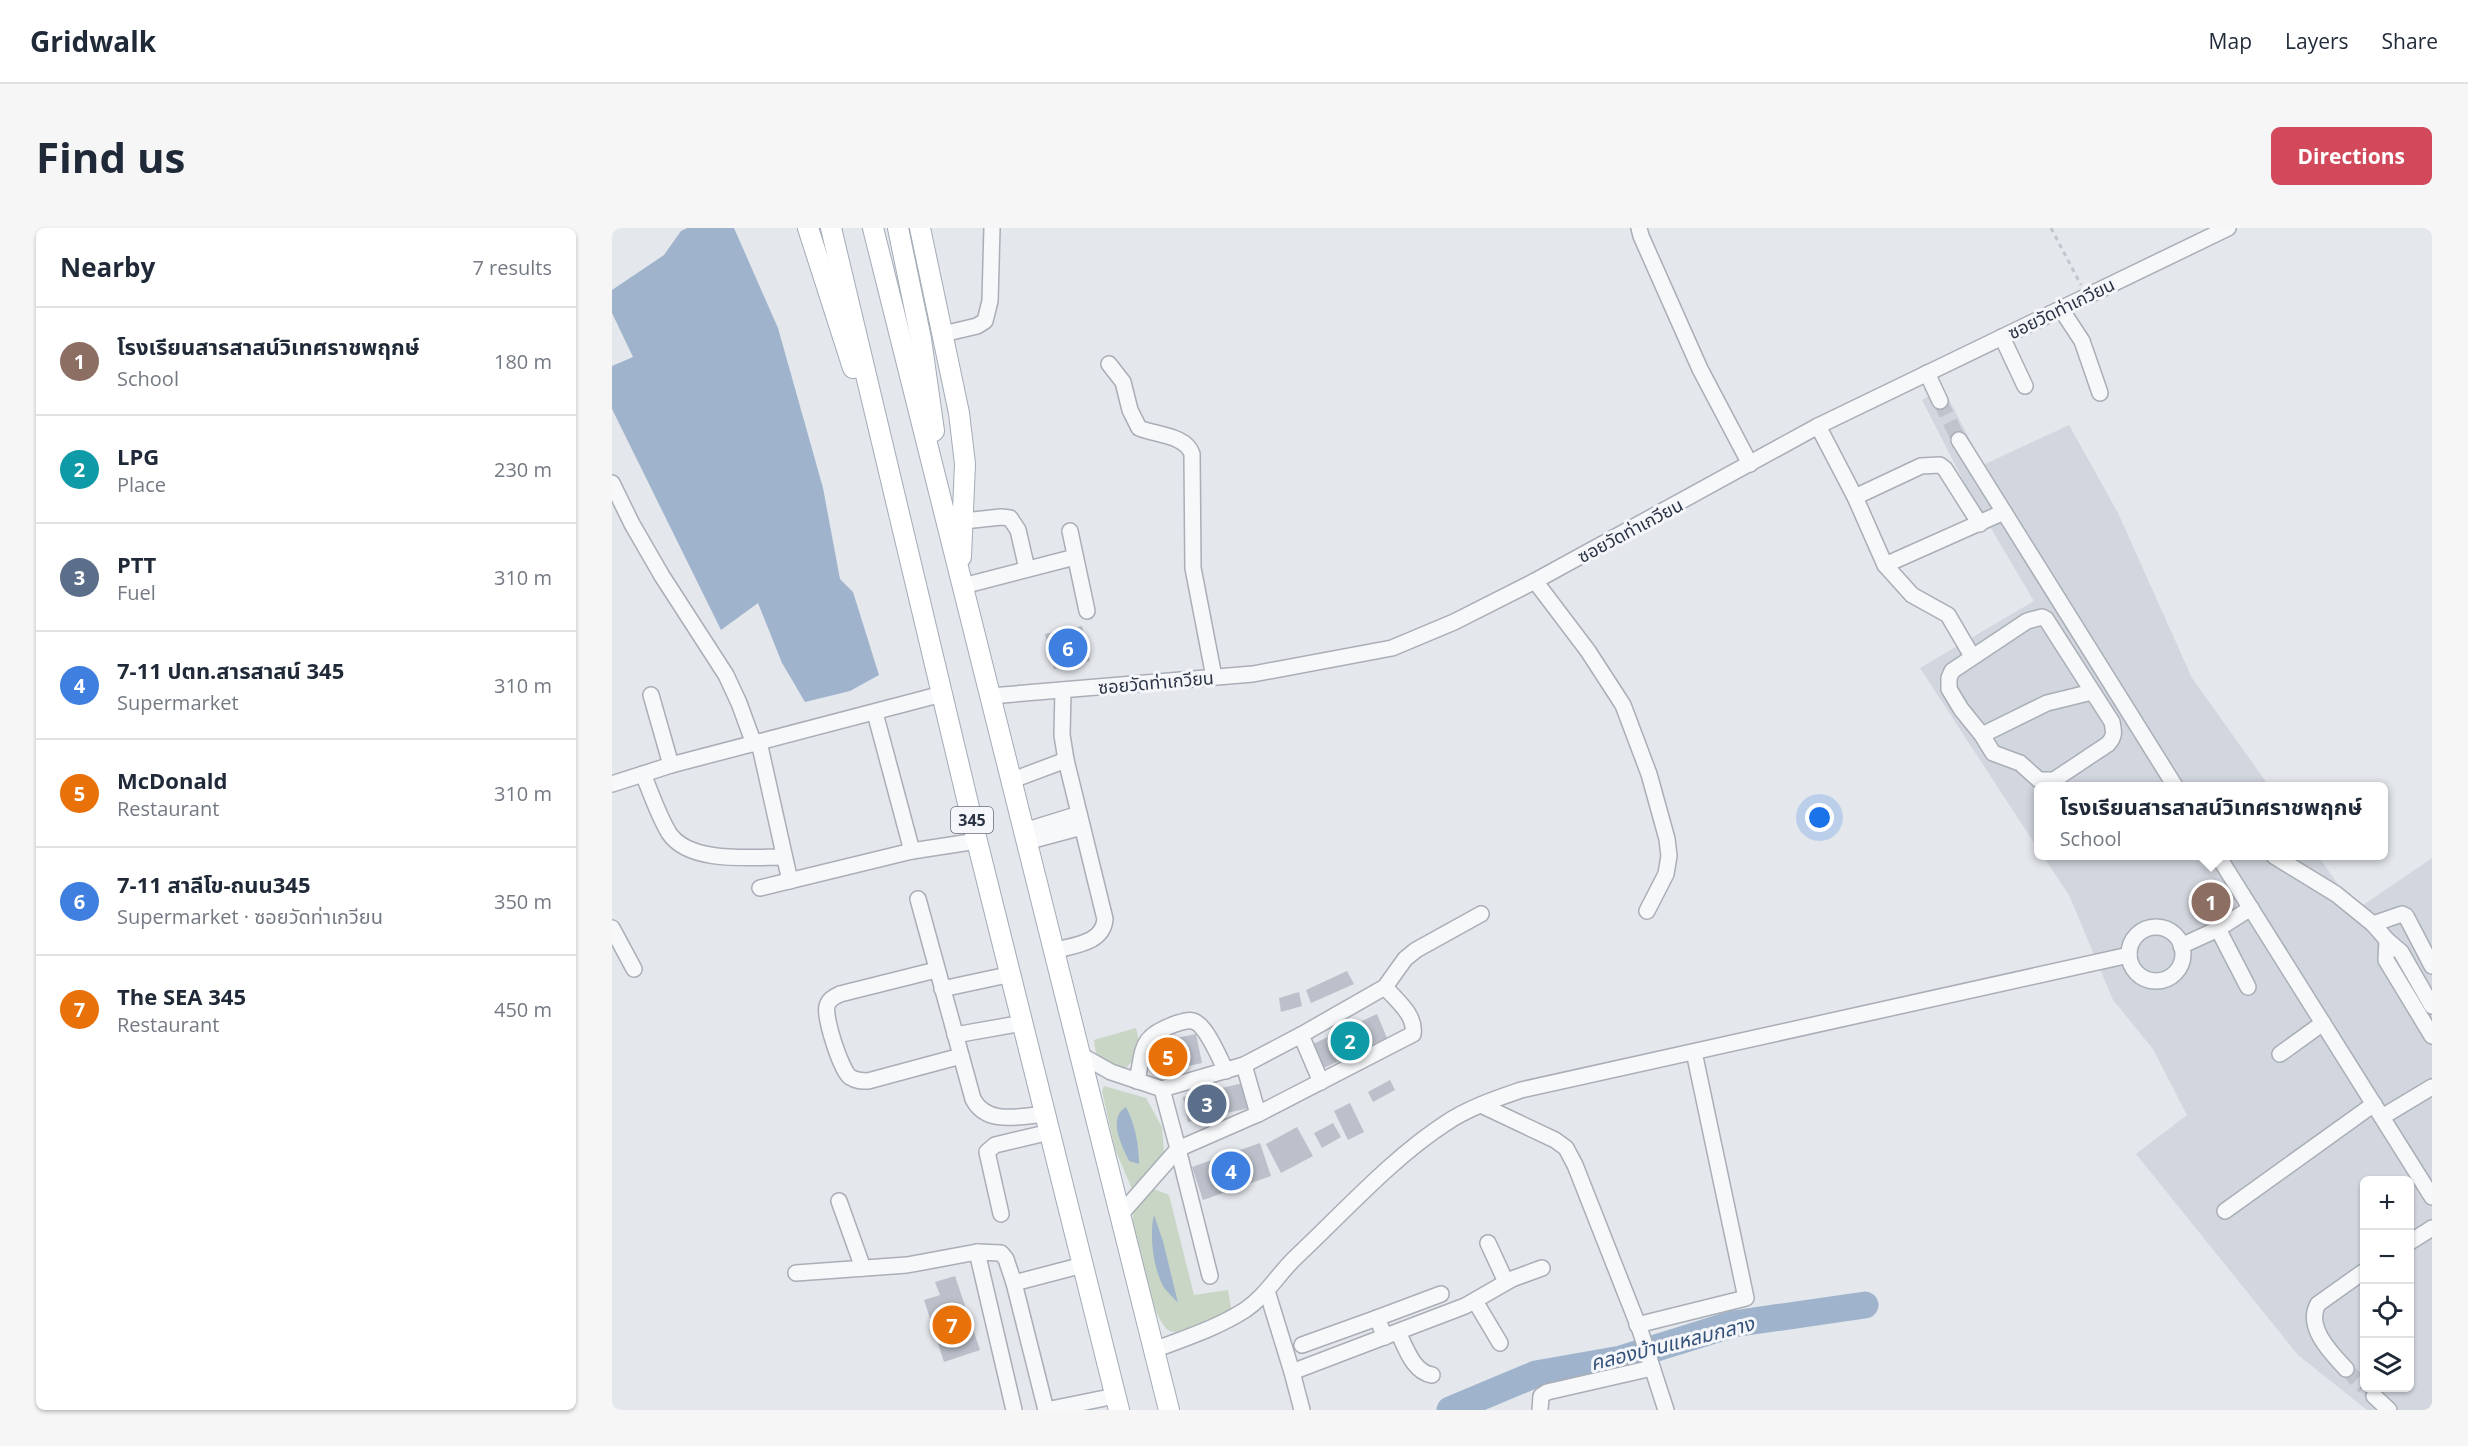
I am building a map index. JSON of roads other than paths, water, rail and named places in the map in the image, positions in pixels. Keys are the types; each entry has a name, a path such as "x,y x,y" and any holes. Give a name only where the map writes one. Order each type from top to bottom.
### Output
{"main road":[{"path":"808,228 853,368 891,475"},
{"name":"345","path":"831,228 977,841 1012,974 1117,1403"},
{"name":"345","path":"873,228 1169,1410"},
{"name":"345","path":"897,228 921,339 932,406 939,490"},
{"path":"920,228 959,413 965,464 962,580"}],"street":[{"path":"943,334 977,326 985,321 990,301 992,228"},
{"path":"1639,228 1700,369 1750,464"},
{"name":"ซอยวัดท่าเกวียน","path":"990,696 1253,674 1392,648 1428,634 1535,581 1818,426 2061,309 2210,232 2228,228"},
{"path":"2061,309 2082,341 2100,393"},
{"path":"2002,337 2025,386"},
{"path":"1110,364 1123,382 1130,410 1139,428 1181,441 1190,448 1192,568 1214,677"},
{"path":"1926,373 1941,401"},
{"path":"1818,426 1855,497 1885,565 1912,596 1948,615 1972,656"},
{"path":"1959,440 2173,782"},
{"path":"1855,497 1921,466 1940,465 1946,469 1980,524"},
{"path":"612,483 662,576 726,675 739,703 756,743 790,881"},
{"path":"1885,565 2004,512"},
{"path":"964,521 1011,518 1018,530 1027,569"},
{"path":"1070,531 1087,611"},
{"path":"962,580 1027,569 1075,557"},
{"path":"1535,581 1588,651 1623,705 1649,774 1667,839 1669,856 1666,874 1647,911"},
{"path":"2042,617 2046,619 2112,722 2114,737 2054,780 2039,780 2020,763 1993,753 1961,709 1949,688 1948,678 1952,671 1972,656 2027,621 2042,617"},
{"path":"1053,951 1095,939 1104,928 1105,919 1066,760 1062,735 1063,690"},
{"path":"1982,735 2047,703 2092,692"},
{"path":"612,784 671,765 942,694"},
{"path":"651,695 671,765"},
{"path":"875,713 912,851"},
{"path":"1010,781 1066,760"},
{"path":"642,774 670,834 679,843 695,851 721,857 783,857"},
{"path":"1025,836 1081,820"},
{"path":"760,888 912,851 977,841"},
{"path":"2221,860 2432,1197"},
{"path":"2282,860 2336,894 2373,924 2401,952 2432,1006"},
{"path":"918,900 973,1099 978,1109 988,1115 1001,1118 1048,1123"},
{"path":"2181,946 2218,929 2251,909"},
{"path":"1079,1053 1111,1072 1162,1089 1244,1065 1385,987 1405,959 1416,950 1481,914"},
{"path":"2373,924 2396,915 2406,916 2432,966"},
{"path":"2159,927 2173,933 2181,946 2182,961 2174,975 2160,981 2145,980 2133,970 2128,955 2132,940 2144,930 2159,927"},
{"path":"612,928 634,969"},
{"path":"2218,929 2248,987"},
{"path":"2387,940 2386,960 2432,1035"},
{"path":"1154,1350 1218,1326 1247,1308 1267,1291 1291,1262 1413,1147 1447,1122 1481,1105 1521,1090 2128,955"},
{"path":"936,970 831,998 827,1007 827,1020 844,1071 858,1081 868,1081 961,1056"},
{"path":"942,988 1012,974"},
{"path":"1120,1215 1178,1149 1258,1114 1413,1035 1414,1026 1411,1017 1385,987"},
{"path":"1137,1081 1146,1041 1151,1034 1186,1021 1197,1023 1204,1030 1226,1071"},
{"path":"955,1035 1023,1023"},
{"path":"2280,1054 2323,1023"},
{"path":"1301,1035 1321,1082"},
{"path":"1638,1328 1746,1298 1694,1052"},
{"path":"1244,1065 1258,1114"},
{"path":"2225,1211 2378,1111 2432,1088"},
{"path":"1162,1089 1210,1276"},
{"path":"1481,1105 1555,1140 1566,1148 1575,1165 1638,1328 1666,1410"},
{"path":"1001,1214 987,1152 995,1145 1048,1123"},
{"path":"839,1201 863,1268"},
{"path":"2414,1239 2432,1228"},
{"path":"1488,1243 1506,1282"},
{"path":"977,1252 1014,1410"},
{"path":"796,1273 907,1265 977,1252 1001,1253 1006,1259 1014,1283 1046,1410 1117,1403"},
{"path":"1014,1283 1083,1265"},
{"path":"1292,1372 1475,1301 1506,1282 1542,1268"},
{"path":"2346,1369 2330,1352 2318,1332 2313,1318 2314,1311 2318,1304 2360,1274"},
{"path":"1267,1291 1302,1410"},
{"path":"1302,1345 1441,1294"},
{"path":"1475,1301 1500,1343"},
{"path":"1377,1318 1422,1372 1432,1376"},
{"path":"1540,1410 1541,1396 1547,1392 1651,1365"},
{"path":"2373,1396 2389,1410"}],"water":[{"path":"687,228 734,228 778,328 823,488 840,579 853,592 879,675 850,691 805,702 782,663 758,603 721,630 612,409 612,366 633,357 612,313 612,290 664,255 681,231"},
{"path":"1126,1107 1136,1135 1139,1164 1129,1161 1118,1132 1117,1118"},
{"path":"1154,1215 1163,1241 1178,1303 1165,1289 1155,1263 1152,1242"}],"waterway":[{"name":"คลองบ้านแหลมกลาง","path":"1450,1410 1536,1374 1621,1359 1733,1324 1865,1305"}],"tunnel":[{"path":"1940,401 1959,440"},
{"path":"2346,1369 2360,1383"}],"place":[{"name":"7-11 สาลีโข-ถนน345","path":"1068,648"},
{"name":"โรงเรียนสารสาสน์วิเทศราชพฤกษ์","path":"2211,902"},
{"name":"LPG","path":"1350,1041"},
{"name":"McDonald","path":"1168,1057"},
{"name":"PTT","path":"1207,1104"},
{"name":"7-11 ปตท.สารสาสน์ 345","path":"1231,1171"},
{"name":"The SEA 345","path":"952,1325"}]}
